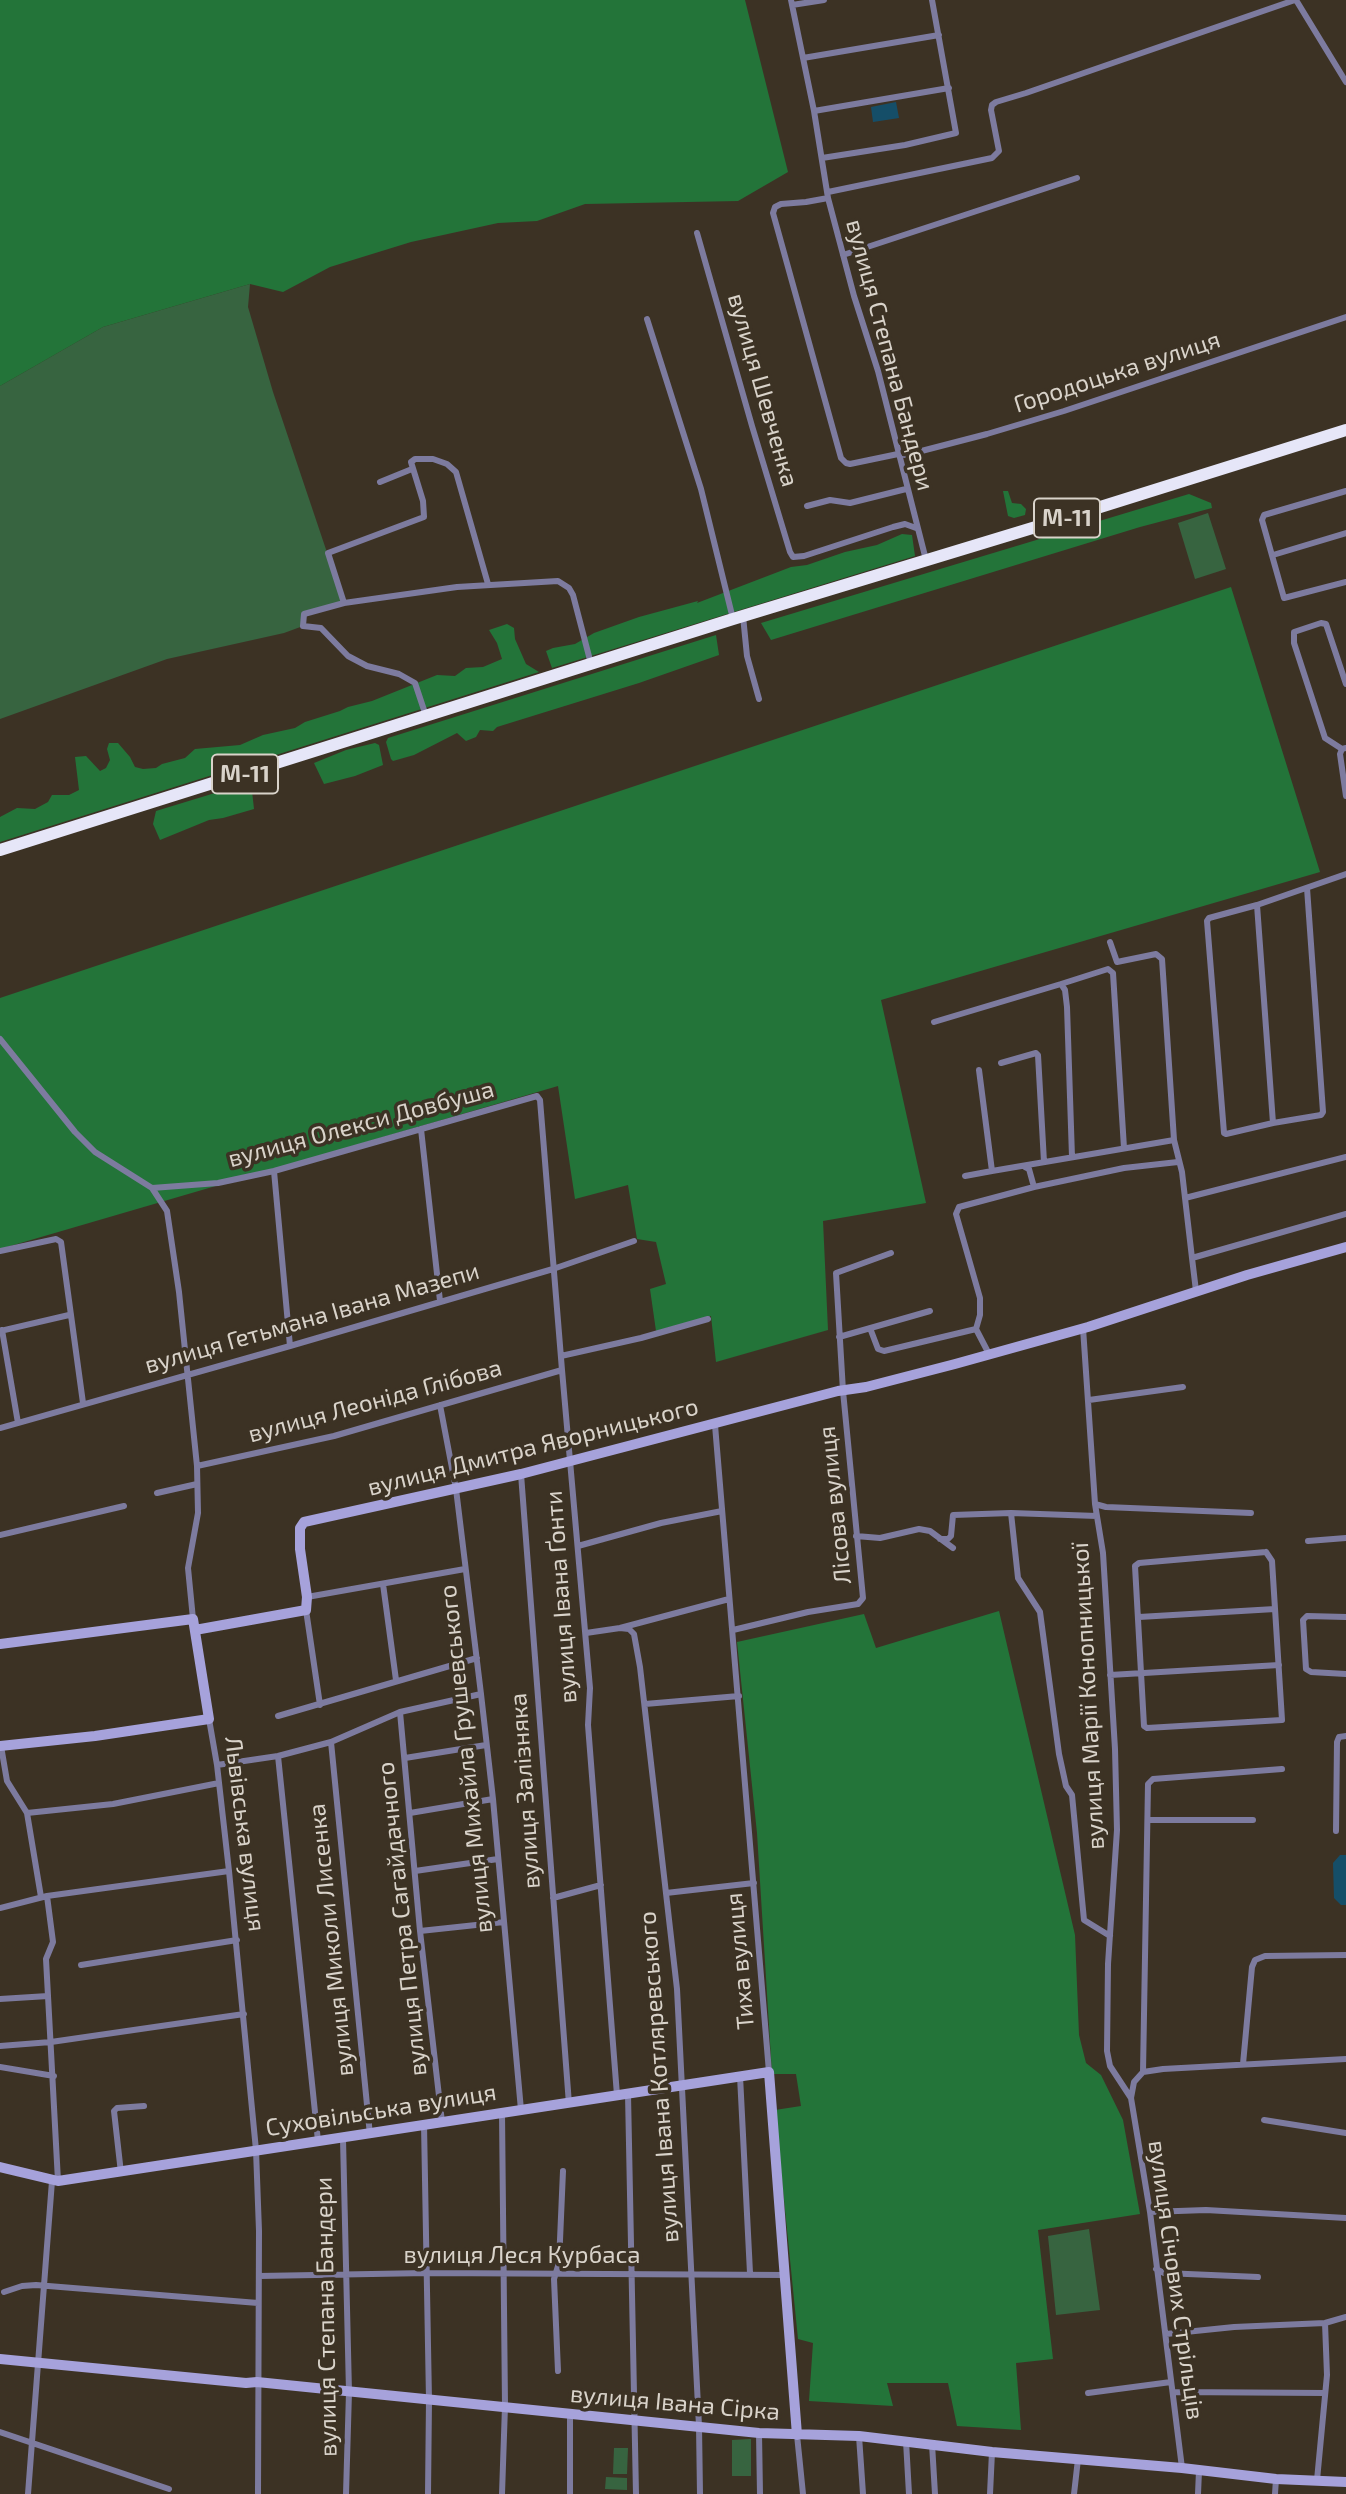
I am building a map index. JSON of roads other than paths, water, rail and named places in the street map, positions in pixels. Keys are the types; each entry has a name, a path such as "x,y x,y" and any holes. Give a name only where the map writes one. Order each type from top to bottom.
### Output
{"highway":[{"name":"М-11","path":"0,850 738,617 1346,430"}],"street":[{"name":"вулиця Степана Бандери","path":"824,0 791,3 814,111 828,195 878,371 926,560"},
{"path":"822,158 905,145 956,133 932,0"},
{"path":"828,195 992,158 999,151 991,110 996,102 1296,0 1346,82"},
{"path":"803,58 939,35"},
{"path":"814,111 949,88"},
{"path":"843,255 1077,178"},
{"name":"Городоцька вулиця","path":"828,195 806,202 781,204 775,207 773,213 841,458 850,464 923,451 1064,411 1346,317"},
{"name":"вулиця Шевченка","path":"697,233 793,557 804,556 905,524 916,528"},
{"path":"647,319 701,489 759,699"},
{"path":"344,603 328,554 424,517 423,501 412,469 411,461 415,459 433,459 447,464 456,472 488,584"},
{"path":"380,482 412,469"},
{"path":"807,506 830,500 850,503 906,489"},
{"path":"1346,491 1262,517 1284,598 1346,582"},
{"path":"1273,555 1346,533"},
{"path":"426,716 415,683 399,674 367,666 348,656 321,628 303,626 304,614 344,603 488,584 558,581 569,588 582,622 591,664"},
{"path":"1346,684 1326,624 1321,623 1294,632 1294,643 1325,738 1344,749 1340,754 1346,796"},
{"path":"1307,888 1323,1112 1321,1115 1226,1134 1207,921 1209,918 1257,905 1346,874"},
{"path":"1257,905 1273,1124"},
{"path":"1110,942 1116,962 1156,954 1162,959 1174,1140 1182,1172 1196,1291"},
{"path":"934,1022 1108,969 1113,973 1124,1148"},
{"path":"1061,984 1065,990 1067,1007 1072,1157"},
{"path":"0,1039 75,1132 95,1152 152,1188"},
{"path":"1001,1063 1036,1053 1038,1055 1044,1162"},
{"path":"979,1070 992,1171"},
{"name":"вулиця Олекси Довбуша","path":"152,1188 218,1183 274,1171 537,1096"},
{"name":"вулиця Івана Ґонти","path":"537,1096 540,1100 569,1462 586,1633 591,1702 587,1725 623,2095 632,2274 636,2494"},
{"path":"421,1129 440,1301"},
{"path":"965,1176 1174,1140"},
{"path":"1185,1198 1346,1157"},
{"path":"989,1354 976,1329 980,1315 980,1298 957,1210 959,1207 1034,1186 1124,1168 1178,1161"},
{"path":"1024,1167 1029,1169 1034,1186"},
{"path":"274,1171 290,1346"},
{"name":"Львівська вулиця","path":"152,1188 167,1211 171,1226 188,1376 197,1466 198,1513 188,1568 194,1625 217,1765 257,2150 258,2494"},
{"path":"1192,1258 1346,1214"},
{"path":"0,1251 61,1241 83,1403"},
{"name":"вулиця Гетьмана Івана Мазепи","path":"0,1428 553,1269 634,1241"},
{"name":"вулиця Дмитра Яворницького","path":"307,1597 300,1549 300,1528 304,1522 521,1474 989,1354 1346,1247"},
{"name":"Лісова вулиця","path":"733,1630 808,1612 858,1604 863,1598 835,1273 891,1253"},
{"path":"839,1337 930,1311"},
{"path":"18,1423 1,1331 69,1315"},
{"path":"561,1356 708,1320"},
{"path":"870,1328 878,1349 884,1352 976,1329"},
{"name":"вулиця Марії Конопницької","path":"1083,1328 1095,1504 1102,1553 1111,1675 1117,1830 1110,1936 1107,2051 1110,2066 1131,2098"},
{"name":"вулиця Леоніда Глібова","path":"197,1466 334,1436 562,1370"},
{"path":"1089,1400 1183,1387"},
{"name":"вулиця Михайла Грушевського","path":"440,1405 456,1489 477,1658 493,1799 521,2110"},
{"name":"Тиха вулиця","path":"715,1425 803,2494"},
{"name":"вулиця Залізняка","path":"521,1474 569,2104"},
{"path":"157,1493 197,1484"},
{"path":"1095,1504 1106,1507 1251,1513"},
{"path":"0,1535 124,1506"},
{"path":"578,1546 661,1523 722,1511"},
{"path":"940,1538 951,1536 953,1515 1011,1513 1097,1516"},
{"path":"1011,1513 1018,1578 1040,1612 1059,1754 1066,1786 1072,1795 1084,1920 1110,1936"},
{"path":"856,1536 880,1538 919,1529 930,1531 953,1548"},
{"path":"1308,1541 1346,1538"},
{"path":"1266,1552 1272,1561 1283,1717 1280,1722 1144,1726 1139,1618 1135,1566 1139,1563 1266,1552"},
{"path":"320,1705 306,1611 307,1597 465,1569"},
{"path":"383,1584 396,1680"},
{"path":"586,1633 620,1628 729,1599"},
{"path":"1139,1618 1275,1609"},
{"path":"0,1644 306,1611"},
{"path":"1346,1617 1307,1616 1303,1620 1306,1669 1311,1672 1346,1674"},
{"name":"вулиця Івана Котляревського","path":"620,1628 628,1629 634,1634 645,1704 677,1989 700,2494"},
{"path":"278,1716 477,1658"},
{"path":"1111,1675 1279,1665"},
{"path":"217,1765 278,1756 331,1742 400,1712 481,1694"},
{"path":"645,1704 739,1696"},
{"name":"вулиця Петра Сагайдачного","path":"400,1712 420,1931 442,2122"},
{"path":"28,2494 55,2181 54,2076 46,1959 53,1942 27,1813 7,1781 1,1746 95,1736 209,1719"},
{"path":"1336,1831 1337,1742 1339,1737 1346,1737"},
{"name":"вулиця Миколи Лисенка","path":"331,1742 370,2135"},
{"path":"405,1758 486,1745"},
{"path":"278,1756 318,2141"},
{"path":"1131,2098 1135,2082 1143,2073 1148,1784 1153,1779 1282,1769"},
{"path":"27,1813 113,1804 219,1783"},
{"path":"410,1813 493,1799"},
{"path":"1148,1820 1252,1821"},
{"path":"415,1871 498,1859"},
{"path":"0,1908 44,1896 229,1871"},
{"path":"666,1894 754,1883"},
{"path":"553,1898 601,1885"},
{"path":"420,1931 504,1922"},
{"path":"80,1965 237,1940"},
{"path":"1243,2062 1255,1959 1265,1956 1346,1955"},
{"path":"0,1999 48,1996"},
{"path":"0,2046 51,2042 244,2014"},
{"path":"1143,2073 1243,2062 1346,2059"},
{"path":"0,2067 54,2076"},
{"name":"Суховільська вулиця","path":"0,2167 55,2181 121,2173 769,2072"},
{"path":"740,2075 750,2273"},
{"name":"вулиця Січових Стрільців","path":"1131,2098 1150,2212 1182,2468"},
{"path":"121,2173 114,2111 117,2108 144,2106"},
{"path":"502,2113 505,2406 502,2494"},
{"path":"1264,2120 1346,2133"},
{"path":"424,2124 428,2273 428,2494"},
{"name":"вулиця Степана Бандери","path":"342,2139 349,2392 346,2494"},
{"path":"558,2371 554,2288 559,2263 563,2171"},
{"path":"1150,2212 1206,2210 1346,2218"},
{"path":"1156,2269 1164,2273 1258,2277"},
{"name":"вулиця Леся Курбаса","path":"259,2276 428,2273 786,2275"},
{"path":"4,2292 22,2286 45,2286 258,2303"},
{"path":"1166,2334 1234,2327 1325,2323 1346,2317"},
{"path":"1317,2480 1325,2393 1325,2323"},
{"name":"вулиця Івана Сірка","path":"0,2359 505,2406 759,2433 859,2436 992,2452 1276,2479 1346,2482"},
{"path":"1088,2393 1171,2382"},
{"path":"1173,2392 1325,2393"},
{"path":"570,2415 570,2494"},
{"path":"0,2432 169,2489"},
{"path":"759,2433 760,2494"},
{"path":"859,2436 863,2494"},
{"path":"906,2441 909,2494"},
{"path":"932,2444 935,2494"},
{"path":"990,2494 992,2452"},
{"path":"1074,2494 1078,2459"},
{"path":"1198,2494 1199,2471"},
{"path":"1275,2494 1276,2479"}],"water":[{"path":"896,102 899,118 873,122 871,107"},
{"path":"1340,1855 1346,1855 1346,1905 1341,1905 1334,1898 1333,1863"}]}
